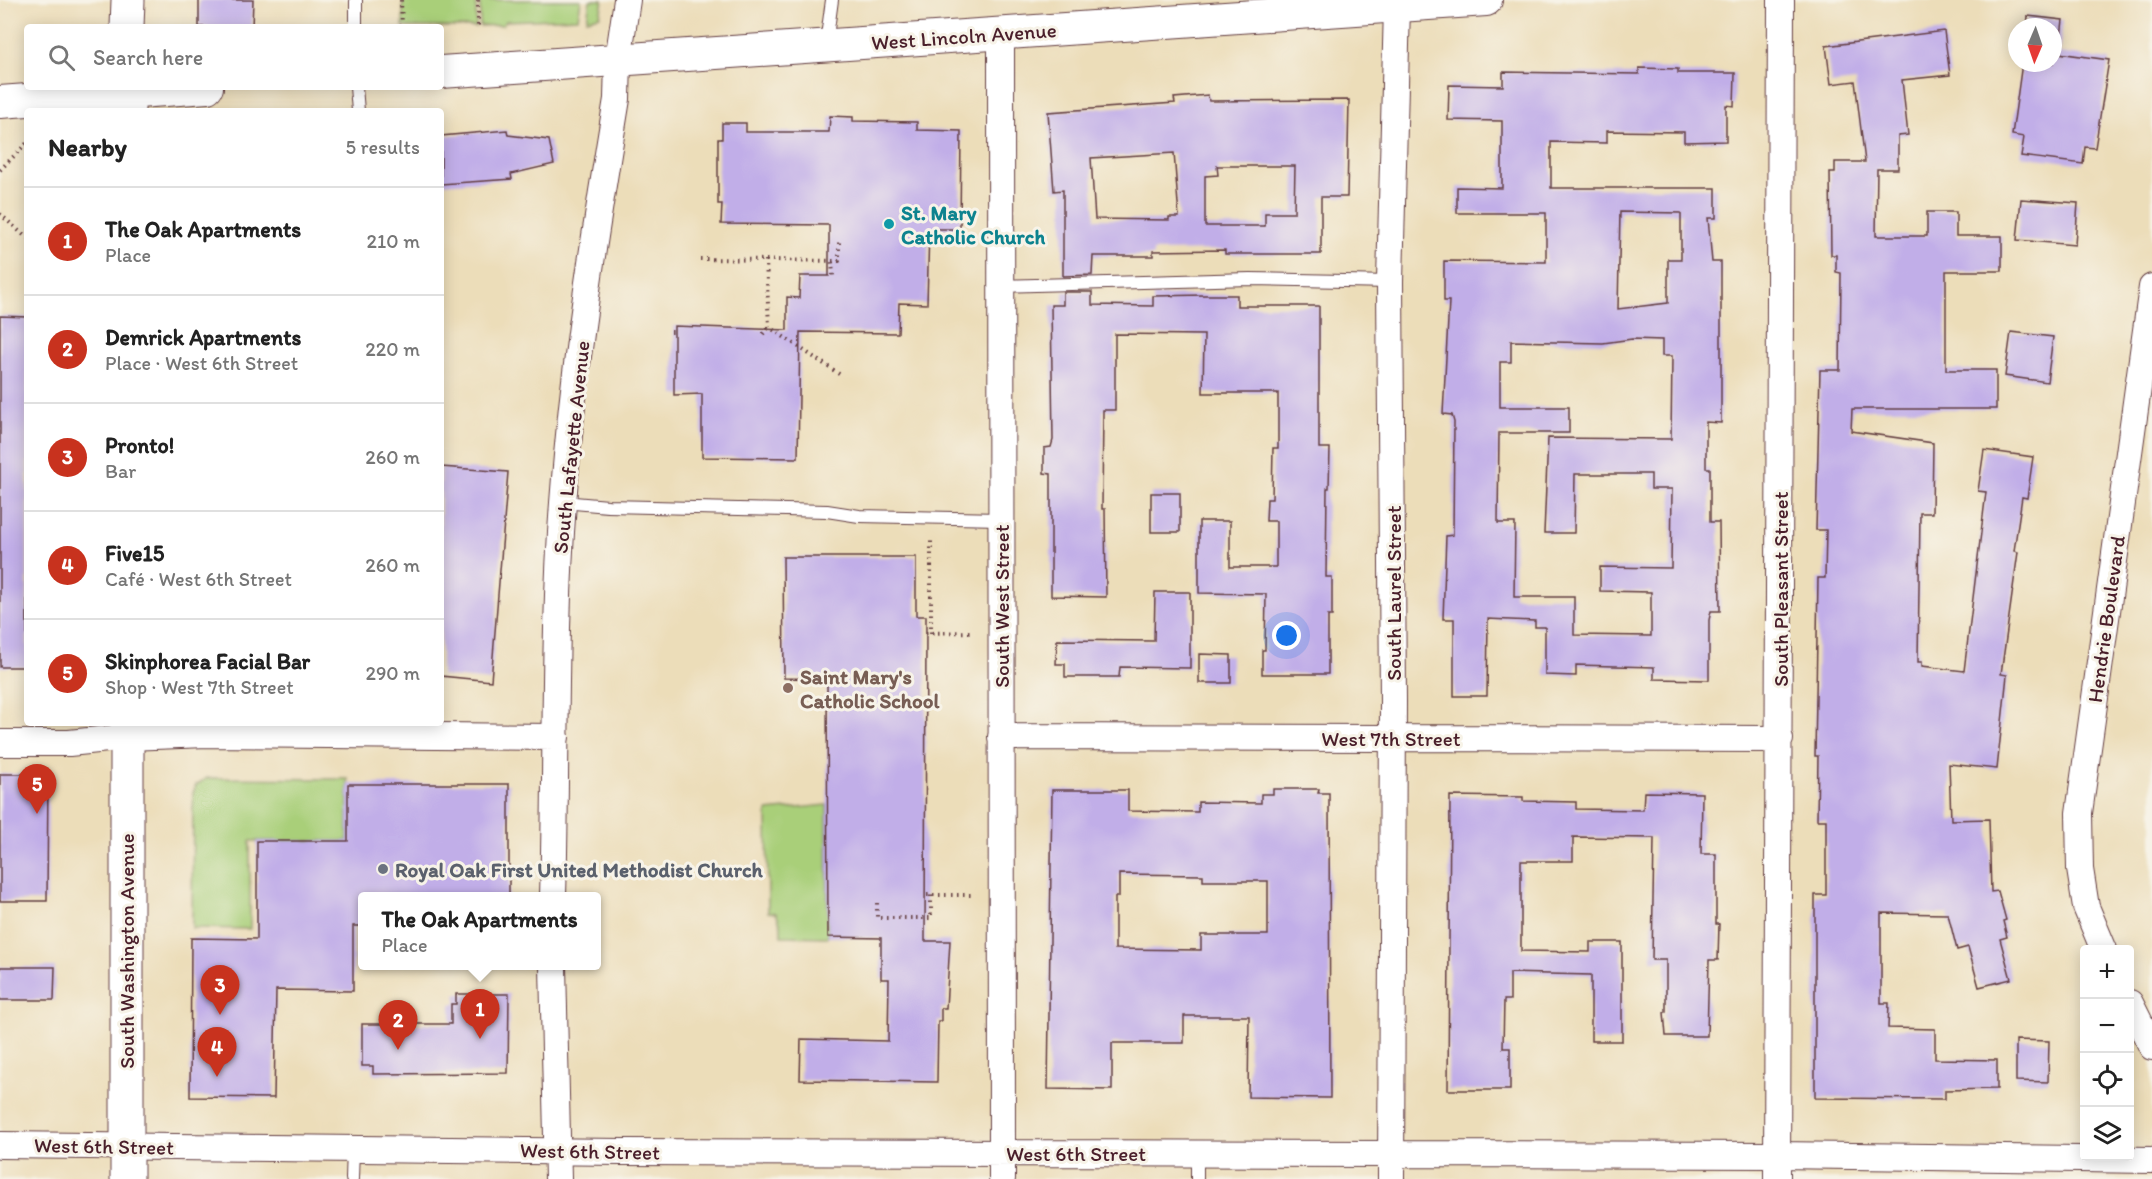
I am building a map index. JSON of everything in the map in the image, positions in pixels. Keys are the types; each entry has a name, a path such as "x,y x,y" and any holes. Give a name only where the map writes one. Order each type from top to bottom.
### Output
{"main road":[{"path":"127,24 128,0"},
{"name":"South Washington Avenue","path":"126,1179 127,730"}],"street":[{"name":"South Lafayette Avenue","path":"553,892 563,502 580,354 617,99 618,60 627,0"},
{"name":"West Lincoln Avenue","path":"444,72 1486,0"},
{"name":"South Pleasant Street","path":"1777,1167 1781,0"},
{"name":"South Laurel Street","path":"1391,1167 1393,737 1390,282 1397,6"},
{"name":"South West Street","path":"1001,33 1003,71 999,286 1002,1179"},
{"path":"0,102 128,97 183,90"},
{"name":"Hendrie Boulevard","path":"2102,945 2086,907 2080,870 2079,813 2152,287"},
{"path":"0,743 69,743 127,730 207,734 354,729 556,737"},
{"name":"West 7th Street","path":"1001,737 1780,739"},
{"path":"553,970 558,1179"},
{"path":"2134,1011 2152,1047"},
{"name":"West 6th Street","path":"0,1145 556,1151 1197,1153 1391,1167 1777,1167 2152,1160"}],"lane":[{"path":"356,0 356,24"},
{"path":"826,45 832,0"},
{"path":"356,90 358,108"},
{"path":"999,286 1250,279 1390,282"},
{"path":"563,502 1001,519"},
{"path":"352,1179 353,1148"},
{"path":"1197,1153 1197,1179"}],"path":[{"path":"401,0 402,24"},
{"path":"478,0 478,28"},
{"path":"0,170 24,146"},
{"path":"0,214 24,235"},
{"path":"700,259 832,262 839,261 839,240"},
{"path":"763,334 769,327 766,260"},
{"path":"832,262 832,276"},
{"path":"769,327 842,376"},
{"path":"931,517 929,633 972,632"},
{"path":"877,903 878,918 931,918 929,895 972,894"}],"green space":[{"path":"403,0 476,0 476,27 403,24"},
{"path":"480,0 581,0 578,18 506,21 503,25 480,26"},
{"path":"590,0 603,0 600,16 587,19"},
{"path":"207,778 348,779 348,841 250,841 250,929 192,928 193,793 196,785"},
{"path":"827,805 828,937 781,936 781,926 776,913 768,912 767,811"}],"building":[{"path":"199,0 253,0 252,24 199,24"},
{"path":"1944,31 1950,75 1902,80 1908,135 1898,136 1898,169 1877,169 1876,236 1927,236 1927,212 1956,212 1956,236 2002,236 2002,271 1946,271 1946,370 1996,370 1996,409 1852,409 1851,431 1933,443 1932,513 1920,513 1918,662 1922,662 1922,666 1964,671 1986,492 1978,491 1984,450 2033,457 2027,498 2022,497 2014,551 2018,552 2001,674 2007,675 1997,769 1949,764 1951,820 1989,819 1991,892 1998,891 2006,920 2003,921 2007,937 2000,939 2011,979 1979,987 1968,947 1957,950 1948,914 1881,913 1881,1003 1889,1003 1888,1028 1935,1029 1935,1059 1997,1060 1997,1089 1945,1090 1945,1099 1815,1098 1815,895 1826,895 1826,820 1817,820 1818,756 1815,756 1818,578 1825,578 1826,530 1816,530 1820,370 1840,370 1841,273 1836,272 1836,255 1831,255 1830,172 1835,172 1835,162 1865,162 1855,81 1831,84 1826,46"},
{"path":"2062,53 2109,60 2095,148 2085,147 2083,164 2021,156 2024,137 2012,135 2021,72 2062,72"},
{"path":"1639,68 1678,69 1678,73 1735,73 1734,106 1726,105 1726,141 1684,142 1684,132 1607,131 1607,143 1551,142 1551,188 1716,188 1716,218 1708,218 1712,262 1721,262 1721,423 1706,422 1706,468 1710,468 1710,522 1719,522 1720,611 1711,611 1709,620 1709,680 1654,679 1654,667 1576,665 1576,676 1545,675 1545,627 1535,627 1535,621 1488,619 1487,696 1454,696 1454,619 1443,619 1446,536 1453,535 1454,422 1452,415 1443,414 1449,301 1444,301 1444,261 1546,262 1546,213 1457,213 1457,187 1502,188 1502,121 1448,120 1449,85 1503,86 1503,72 1639,74","holes":["1620,212 1681,213 1681,259 1668,259 1668,303 1618,309","1632,339 1662,340 1662,356 1672,356 1671,439 1548,438 1544,533 1574,533 1575,474 1651,474 1651,489 1672,489 1671,568 1600,567 1600,591 1651,592 1651,636 1574,635 1574,597 1514,597 1515,523 1498,523 1499,433 1569,433 1569,407 1500,407 1500,362 1511,362 1511,341 1603,343"]},
{"path":"1208,95 1209,101 1349,100 1347,197 1321,197 1321,254 1225,254 1225,250 1153,251 1153,256 1093,256 1092,275 1063,276 1063,190 1054,191 1048,112 1175,103 1174,98","holes":["1174,153 1179,217 1169,217 1169,220 1095,219 1091,158","1217,166 1295,166 1294,213 1265,213 1265,226 1205,226 1205,176 1218,175"]},
{"name":"St. Mary Catholic Church","path":"830,116 853,117 853,121 917,122 917,130 961,131 960,229 929,229 927,304 899,303 898,333 800,332 798,458 702,457 702,394 674,395 674,326 787,330 787,297 799,298 800,276 829,276 829,225 721,224 722,204 718,204 718,139 722,139 722,123 746,123 746,132 829,132"},
{"path":"507,130 508,135 549,140 554,164 511,174 512,179 444,184 444,136"},
{"path":"2021,199 2078,203 2075,245 2017,240"},
{"path":"1063,292 1092,292 1092,305 1153,306 1153,296 1237,295 1237,306 1319,306 1319,448 1330,448 1326,577 1332,577 1332,616 1328,616 1328,674 1262,674 1266,594 1199,593 1199,521 1230,521 1230,567 1276,567 1276,521 1266,521 1267,499 1272,499 1273,448 1278,448 1278,393 1203,393 1204,335 1115,334 1115,410 1103,410 1102,509 1105,509 1106,597 1051,596 1051,474 1044,473 1044,448 1051,447 1053,440 1051,305 1063,305"},
{"path":"0,316 24,317 24,667 0,667"},
{"path":"2011,332 2053,337 2047,382 2005,376"},
{"path":"444,467 508,472 491,681 444,676"},
{"path":"1151,493 1180,493 1180,532 1151,532"},
{"path":"783,557 916,557 916,616 926,616 925,941 950,941 946,1008 941,1008 941,1021 938,1021 937,1082 800,1080 801,1039 888,1041 889,979 881,979 881,938 828,937 827,679 784,678"},
{"path":"1155,592 1190,592 1190,668 1120,667 1119,677 1065,677 1065,664 1056,664 1057,640 1154,641"},
{"path":"1199,654 1231,655 1231,683 1199,683"},
{"path":"0,774 48,774 47,901 0,901"},
{"path":"348,784 509,784 509,892 358,892 358,926 353,926 353,991 276,990 274,1098 190,1097 191,938 257,939 257,841 348,841"},
{"path":"1273,789 1319,789 1318,793 1329,793 1330,1098 1248,1097 1249,1016 1184,1016 1184,1043 1112,1043 1112,1090 1048,1089 1052,790 1128,790 1128,811 1198,812 1198,802 1261,803 1261,794 1273,794","holes":["1119,874 1203,875 1203,881 1268,881 1268,935 1201,935 1201,950 1115,949 1115,897 1119,897"]},
{"path":"1644,792 1702,793 1701,854 1716,854 1716,924 1719,924 1718,960 1709,960 1707,1036 1666,1036 1664,1012 1666,1012 1666,960 1652,960 1654,838 1573,837 1573,861 1521,861 1521,951 1590,952 1590,942 1622,942 1622,1041 1591,1041 1591,975 1510,973 1510,1000 1504,1000 1503,1048 1510,1048 1510,1090 1448,1090 1450,796 1523,797 1523,801 1576,802 1576,809 1643,810"},
{"path":"0,967 55,967 54,1000 0,1000"},
{"path":"456,994 509,994 508,1073 373,1074 373,1066 362,1066 362,1024 451,1024 451,1004 456,1004"},
{"path":"2016,1040 2049,1041 2048,1082 2016,1081"}],"place":[{"name":"St. Mary Catholic Church","path":"889,224"},
{"name":"Saint Mary's Catholic School","path":"788,688"},
{"name":"Skinphorea Facial Bar","path":"37,814"},
{"name":"Royal Oak First United Methodist Church","path":"383,869"},
{"name":"Pronto!","path":"220,1015"},
{"name":"The Oak Apartments","path":"480,1039"},
{"name":"Demrick Apartments","path":"398,1050"},
{"name":"Five15","path":"217,1077"}]}
